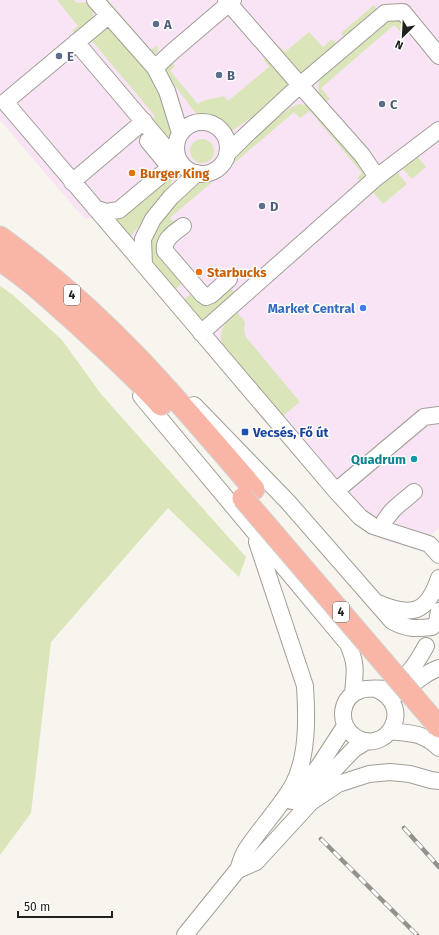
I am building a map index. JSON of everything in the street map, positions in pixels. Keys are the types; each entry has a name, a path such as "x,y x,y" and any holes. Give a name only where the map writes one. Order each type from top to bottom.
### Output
{"main road":[{"name":"4","path":"0,237 20,251 81,302 139,359 439,727"},
{"name":"4","path":"0,260 14,269 56,304 111,354 249,493 439,705"}],"street":[{"path":"95,0 154,68 167,91 180,133"},
{"path":"154,68 230,1 300,85 362,155 377,177"},
{"path":"227,154 225,136 220,129 205,122 196,123 187,127 180,133 177,141 176,150 178,158 183,166 190,171 197,173 203,174 212,172 219,167 227,154 257,125 387,7 403,12 439,56"},
{"path":"108,16 5,102 336,491 360,517 373,526 429,544 439,555"},
{"path":"76,42 140,124 168,165 167,170 119,210 106,212 95,208"},
{"path":"167,91 196,123"},
{"path":"140,124 164,146 176,150"},
{"path":"72,182 140,124"},
{"path":"225,136 257,125"},
{"path":"201,333 377,177 439,130"},
{"path":"172,197 183,166"},
{"path":"144,265 143,239 153,219 172,197 197,173"},
{"path":"183,226 166,240 164,246 165,251 188,278 206,297 211,295 229,279"},
{"path":"111,354 148,406 348,644 355,668 352,694"},
{"path":"139,359 192,404 288,502 378,603 392,621 400,626 420,629 437,620"},
{"path":"336,491 424,417 439,415"},
{"path":"381,528 385,519 392,511 414,492"},
{"path":"238,870 245,851 293,785 301,763 305,740 305,686 255,533"},
{"path":"378,603 392,609 406,612 417,609 429,601 439,578"},
{"path":"376,689 387,696 394,706 396,714 395,723 391,731 384,737 367,741 358,739 350,734 345,726 343,709 347,701 352,694 360,690 368,688 391,689 408,675 426,646 428,632 437,620"},
{"path":"394,706 400,695 414,682 439,667 430,659 426,646"},
{"path":"185,935 319,766 345,726"},
{"path":"391,731 421,735 430,739 439,748"},
{"path":"238,870 354,749 367,741"},
{"path":"238,870 256,862 312,802 338,784 369,774 390,772 410,774 439,781"}],"shaded area":[{"path":"0,0 439,0 439,528 415,549 383,540 364,530 350,517 94,218 86,219 74,207 0,120"}],"green space":[{"path":"57,0 74,0 77,3 89,2 92,7 93,16 88,23 74,33 72,31 78,26"},
{"path":"102,0 108,0 151,50 157,45 158,52 152,55"},
{"path":"374,5 378,11 345,38 341,33"},
{"path":"402,18 407,25 400,31 394,25 321,88 330,99 323,104 318,89 322,74 385,20"},
{"path":"100,29 111,29 164,91 177,137 174,141 170,142 149,121 155,116 92,41 84,48"},
{"path":"309,32 323,47 332,39 337,45 304,72 296,69 290,64 279,50 279,46 285,52"},
{"path":"265,57 287,77 288,83 286,90 254,116 233,130 228,130 212,120 200,119 167,75 166,65 171,63 175,66 170,71 198,104 224,96 228,101 269,67 264,60"},
{"path":"299,104 311,107 366,172 364,179 361,181 357,178 362,173 310,111 300,118 294,112 170,218 178,227 161,241 182,283 175,290 152,262 149,251 149,241 155,226 197,180 215,175 226,167 239,147 290,108"},
{"path":"197,139 207,139 214,146 214,156 207,163 197,163 190,156 190,146"},
{"path":"161,152 176,155 178,164 169,189 130,237 109,214 168,173"},
{"path":"416,155 426,167 412,179 401,167"},
{"path":"396,171 407,184 383,204 372,191"},
{"path":"228,285 237,295 208,320 204,320 197,316 183,300 191,294"},
{"path":"0,286 13,295 62,340 101,394 246,557 239,577 168,508 51,642 31,813 0,855"},
{"path":"237,312 245,322 244,331 246,337 300,402 283,416 222,344 222,330 229,319"}],"railway":[{"path":"404,828 439,867"},
{"path":"321,839 417,935"}],"place":[{"name":"A","path":"156,24"},
{"name":"E","path":"59,56"},
{"name":"B","path":"219,75"},
{"name":"C","path":"382,104"},
{"name":"Burger King","path":"132,173"},
{"name":"D","path":"262,206"},
{"name":"Starbucks","path":"199,272"},
{"name":"Market Central","path":"363,308"},
{"name":"Vecsés, Fő út","path":"245,432"},
{"name":"Quadrum","path":"414,459"}]}
